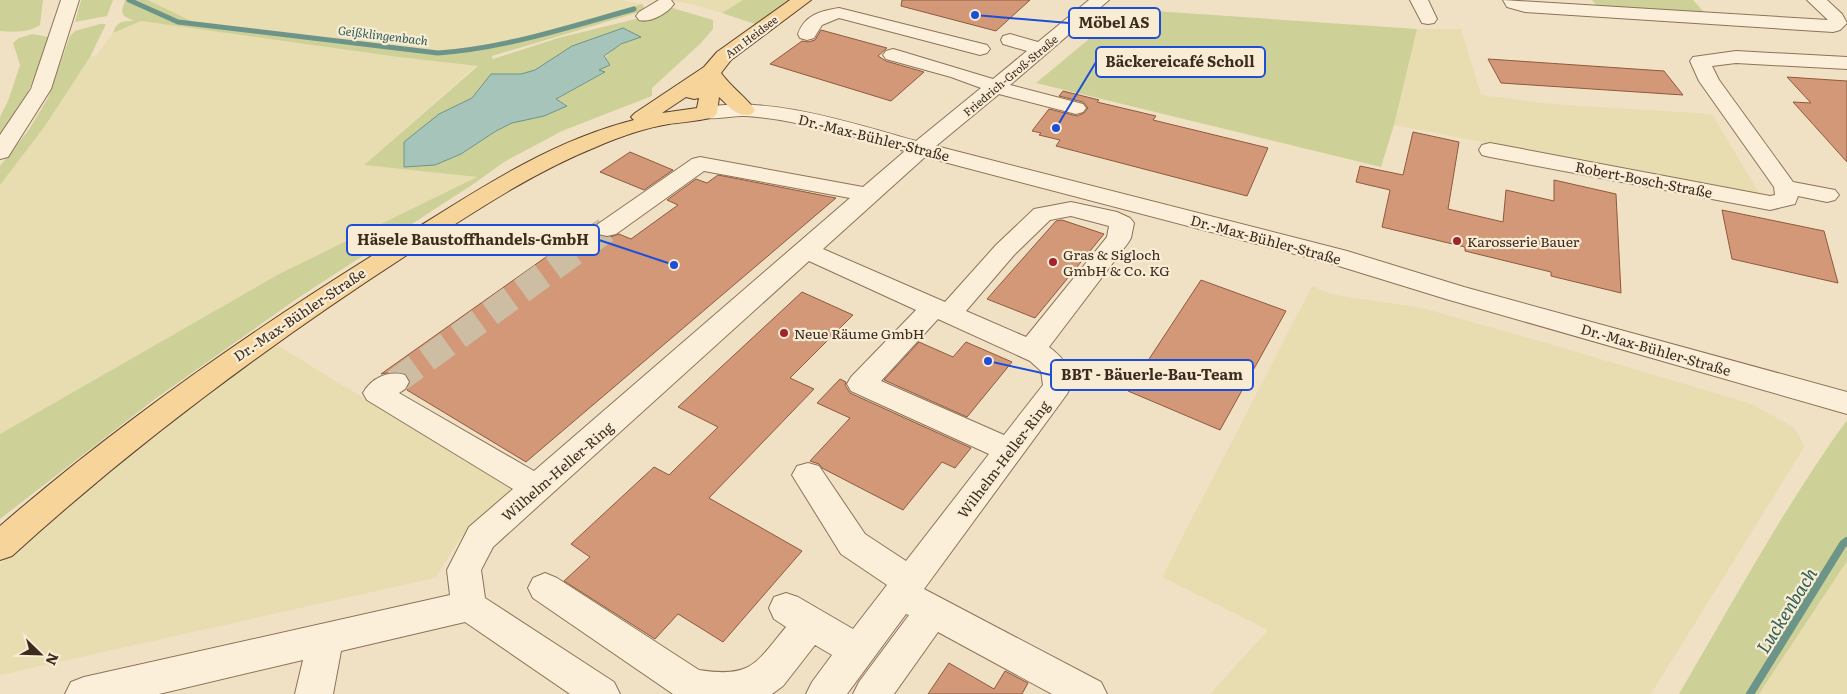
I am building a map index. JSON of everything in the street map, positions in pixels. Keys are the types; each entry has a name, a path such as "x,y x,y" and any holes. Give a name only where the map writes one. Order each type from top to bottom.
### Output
{"main road":[{"name":"Am Heidsee","path":"620,130 708,75 724,56 802,0"},
{"path":"708,75 745,110"},
{"path":"698,113 709,98 708,75"},
{"name":"Dr.-Max-Bühler-Straße","path":"0,546 52,499 142,427 283,323 341,285 511,180 558,156 620,130 658,118 698,113"}],"street":[{"path":"0,152 41,89 70,0"},
{"name":"Friedrich-Groß-Straße","path":"921,150 1100,0"},
{"path":"1420,0 1428,20"},
{"path":"1512,0 1513,3 1525,7 1833,26 1838,23 1836,18 1816,0"},
{"path":"807,34 809,26 826,14 839,14 1026,62"},
{"path":"1010,40 1041,49"},
{"path":"954,72 980,49"},
{"path":"893,55 954,72 1009,91 1076,108"},
{"path":"1827,195 1785,187 1709,81 1700,61 1736,57 1847,63"},
{"name":"Dr.-Max-Bühler-Straße","path":"698,113 745,110 818,121 921,150 1338,257 1455,293 1847,403"},
{"name":"Wilhelm-Heller-Ring","path":"469,606 464,570 481,538 921,150"},
{"name":"Robert-Bosch-Straße","path":"1490,150 1770,203 1787,199 1785,187"},
{"path":"607,229 700,164 870,196"},
{"path":"1009,450 861,384 1042,214 1071,209 1110,217 1122,223 1119,238 1031,350"},
{"name":"Wilhelm-Heller-Ring","path":"807,251 1040,354 1055,367 1057,387 825,694"},
{"path":"395,382 378,393 537,488"},
{"path":"808,475 852,544 932,612 1065,689"},
{"path":"545,588 692,686 723,691 756,684 770,674 799,615 857,651"},
{"path":"84,694 469,606 601,694"},
{"path":"872,694 932,612"},
{"path":"314,694 325,639"}],"shaded area":[{"path":"148,0 621,0 642,4 488,47 437,51 193,22"},
{"path":"669,0 743,0 722,13"},
{"path":"141,21 476,66 364,165 478,177 279,274 0,434 0,185 45,126 90,57 96,56 113,33"},
{"path":"1417,29 1461,29 1481,95 1551,104 1712,114 1761,196 1394,125"},
{"path":"1312,286 1330,294 1422,308 1543,342 1752,404 1793,427 1805,446 1651,694 1210,694 1268,630 1162,577"},
{"path":"272,342 514,490 462,536 435,578 0,675 0,564 107,461"},
{"path":"1847,561 1847,694 1759,694"}],"green space":[{"path":"0,0 43,0 40,25 26,31 0,31"},
{"path":"81,0 113,0 107,16 75,22"},
{"path":"125,0 148,0 193,22 437,51 488,47 642,4 646,10 492,56 493,59 558,38 656,14 669,7 713,20 713,29 700,44 652,88 652,96 562,131 504,162 475,183 298,298 155,399 0,519 0,434 279,274 477,177 364,165 478,66 399,57 141,21 113,33 116,26 120,23 134,21 124,16 122,11","holes":["640,37 620,45 610,52 598,70 604,73 556,99 567,105 512,123 461,154 435,165 404,167 439,114 472,98 491,74 521,74 535,70 572,46"]},
{"path":"743,0 792,0 755,24 722,13"},
{"path":"1592,0 1693,0 1704,12 1597,6"},
{"path":"1125,9 1417,29 1394,125 1381,167 1036,83"},
{"path":"106,24 90,57 45,126 0,185 0,166 28,131 48,98 70,36 75,31"},
{"path":"32,34 49,37 49,44 18,114 0,139 0,117 8,101 20,65 13,43 19,38"},
{"path":"1847,420 1847,561 1759,694 1679,694 1780,521"}],"water":[{"path":"623,28 641,37 621,44 604,56 610,65 599,70 605,72 556,99 567,106 544,116 512,123 461,154 435,165 404,167 404,142 439,114 472,98 491,74 521,74 535,70 572,46"}],"building":[{"path":"902,0 1030,0 996,31 901,6"},
{"path":"821,30 887,48 878,56 886,61 924,72 891,101 770,64 802,41 815,40"},
{"path":"1488,59 1664,71 1683,95 1501,83"},
{"path":"1787,77 1847,81 1847,162 1793,102 1811,103"},
{"path":"1063,91 1099,100 1097,102 1156,116 1153,120 1268,148 1247,196 1056,146 1060,140 1039,135 1041,133 1032,131 1049,109 1077,116 1084,113 1088,108 1083,102 1059,96"},
{"path":"1413,132 1459,142 1448,209 1503,222 1506,190 1554,201 1554,180 1616,194 1621,293 1551,276 1551,272 1465,251 1465,247 1382,227 1390,190 1356,182 1360,166 1403,175"},
{"path":"630,152 673,170 644,190 600,172"},
{"path":"718,175 836,198 526,462 407,390 411,381 405,373 381,374 594,223 596,224 593,230 598,236 607,238 619,234 631,239 678,205 667,200 696,179 707,183"},
{"path":"1722,210 1824,231 1838,283 1732,259"},
{"path":"1062,220 1104,234 1035,318 987,299 1056,221"},
{"path":"1201,280 1286,311 1220,430 1128,391"},
{"path":"802,292 853,315 790,378 814,389 709,498 802,551 723,642 678,614 655,639 564,581 590,557 571,544 654,467 669,475 718,427 678,407"},
{"path":"919,342 953,357 966,342 1012,362 967,417 884,380"},
{"path":"840,379 846,382 845,385 850,393 971,448 955,468 942,462 903,510 822,468 819,464 810,461 850,418 817,403"},
{"path":"949,663 994,689 1005,671 1028,683 1022,694 928,694"}],"waterway":[{"name":"Geißklingenbach","path":"129,0 178,22 438,53 513,42 634,9"},
{"name":"Luckenbach","path":"1750,694 1843,544 1847,541"}],"tunnel":[{"path":"395,382 607,229"}],"place":[{"name":"Möbel AS","path":"975,15"},
{"name":"Bäckereicafé Scholl","path":"1056,128"},
{"name":"Karosserie Bauer","path":"1457,241"},
{"name":"Gras & Sigloch GmbH & Co. KG","path":"1053,262"},
{"name":"Häsele Baustoffhandels-GmbH","path":"674,265"},
{"name":"Neue Räume GmbH","path":"784,333"},
{"name":"BBT - Bäuerle-Bau-Team","path":"988,361"}]}
